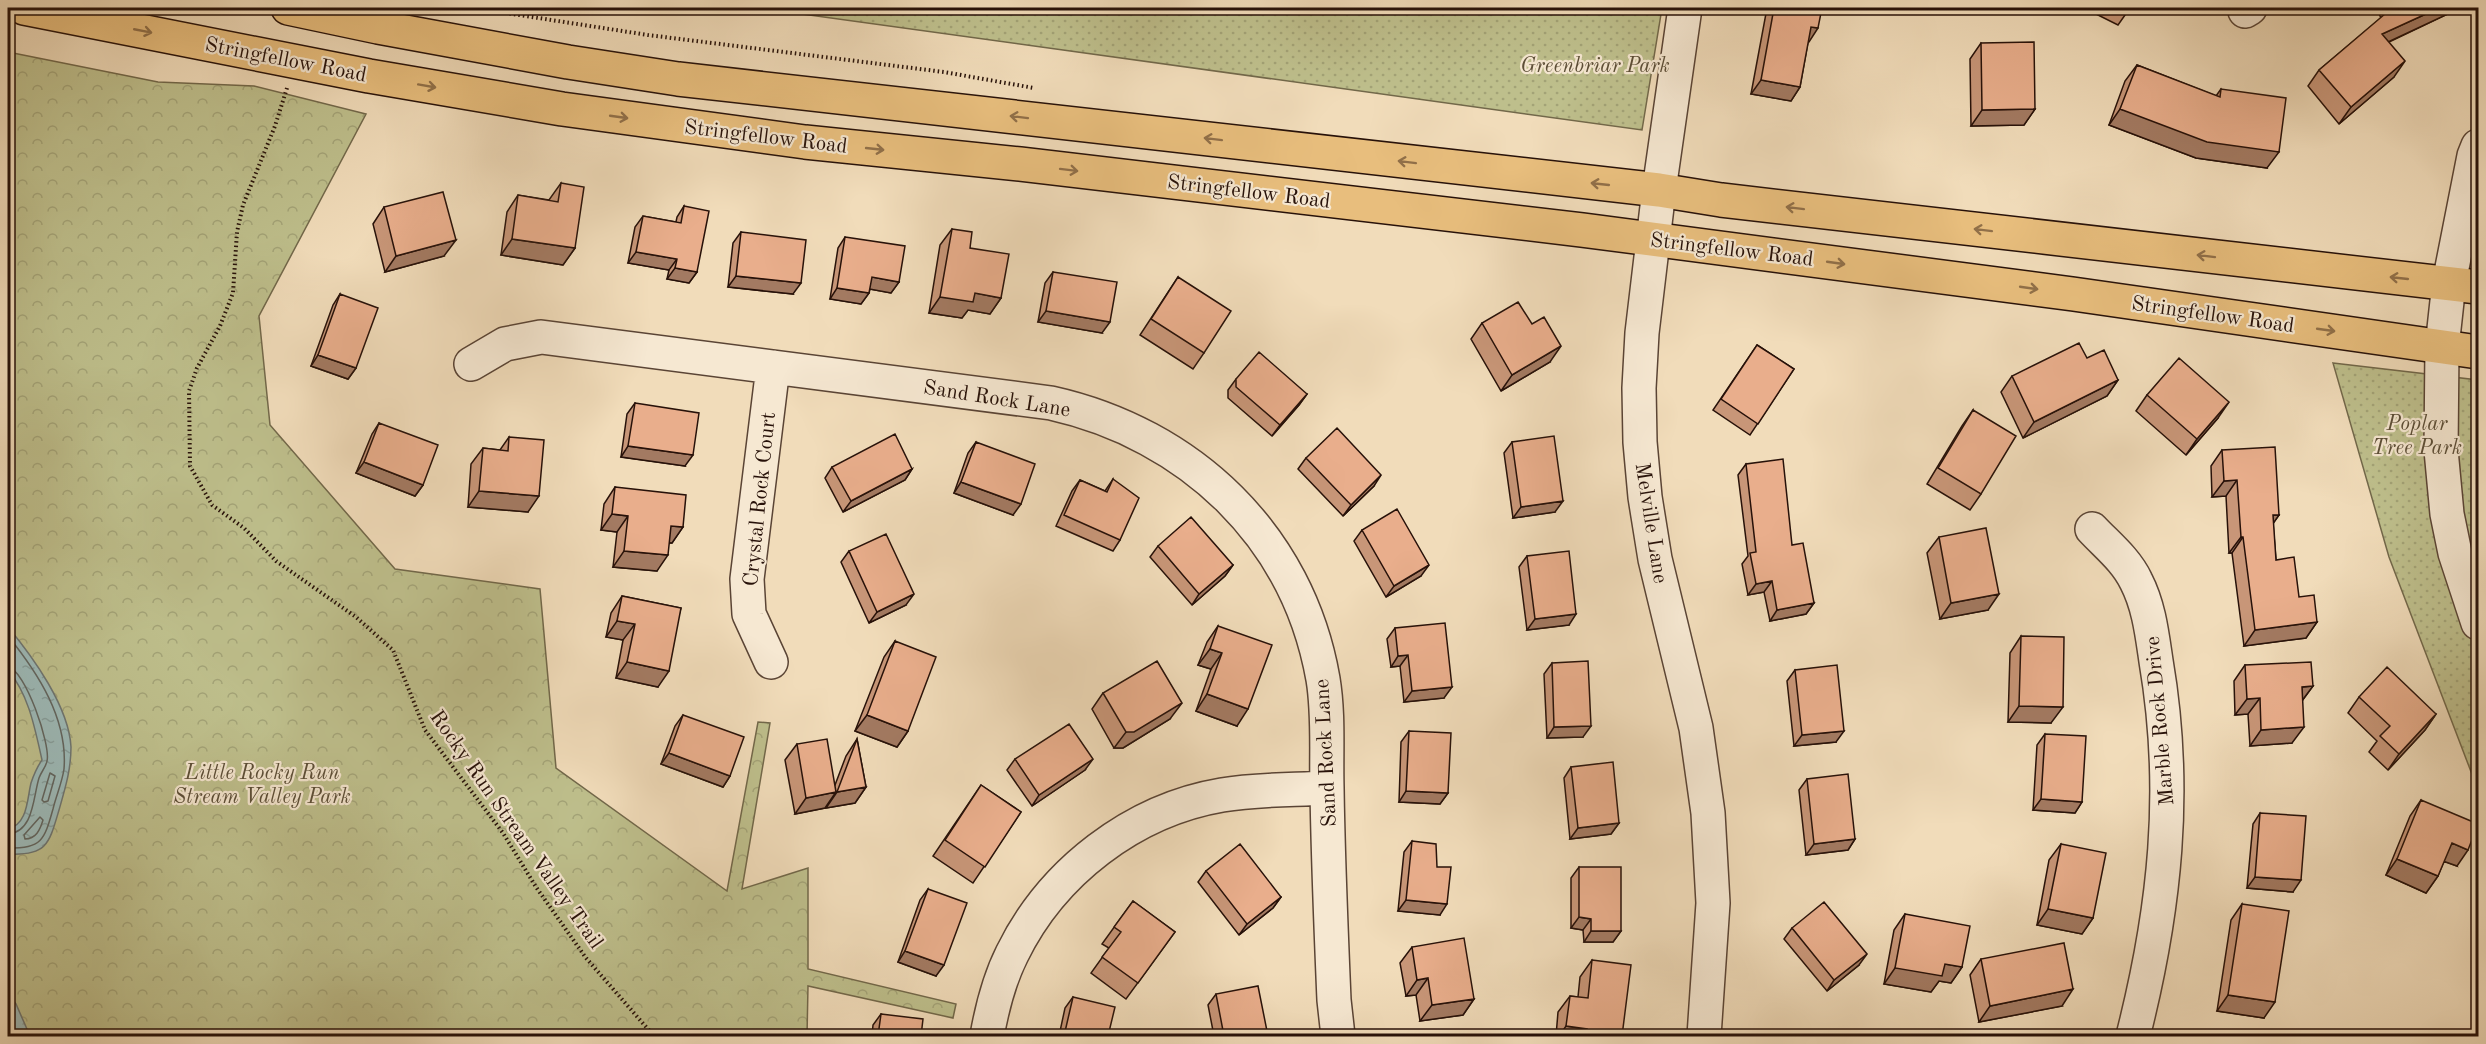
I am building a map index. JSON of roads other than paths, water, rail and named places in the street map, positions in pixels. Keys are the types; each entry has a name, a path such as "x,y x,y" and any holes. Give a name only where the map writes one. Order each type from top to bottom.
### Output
{"main road":[{"name":"Stringfellow Road","path":"24,8 358,74 562,109 805,142 1020,164 1653,239 2061,292 2478,352"},
{"path":"288,8 380,17 568,62 678,79 1659,190 1744,202 2464,285"}],"street":[{"name":"Melville Lane","path":"1685,8 1653,239 1642,333 1639,388 1640,442 1645,496 1655,559 1696,728 1708,813 1713,903 1704,1036"},
{"path":"2478,146 2474,156 2464,285 2442,347 2441,450 2446,514 2455,553 2478,623"},
{"name":"Sand Rock Lane","path":"471,364 506,344 542,338 1069,407 1114,421 1143,435 1200,472 1224,493 1266,541 1298,597 1311,632 1323,680 1326,707 1334,1000 1338,1036"},
{"name":"Crystal Rock Court","path":"771,662 749,614 747,579 773,367"},
{"name":"Marble Rock Drive","path":"2092,529 2125,562 2137,582 2148,613 2161,686 2169,790 2168,822 2161,897 2149,972 2133,1036"},
{"path":"987,1036 992,1009 1012,953 1039,909 1056,888 1089,856 1131,828 1195,801 1249,792 1327,788"}],"water":[{"path":"8,627 28,653 57,699 69,732 71,747 65,787 49,839 39,850 21,854 8,854 8,829 15,826 23,816 31,783 42,760 26,701 8,670"},
{"path":"8,994 16,1004 30,1036 8,1036"}],"park label":[{"name":"Greenbriar Park","path":"1595,65"},
{"name":"Poplar Tree Park","path":"2417,435"},
{"name":"Little Rocky Run Stream Valley Park","path":"262,784"}]}
